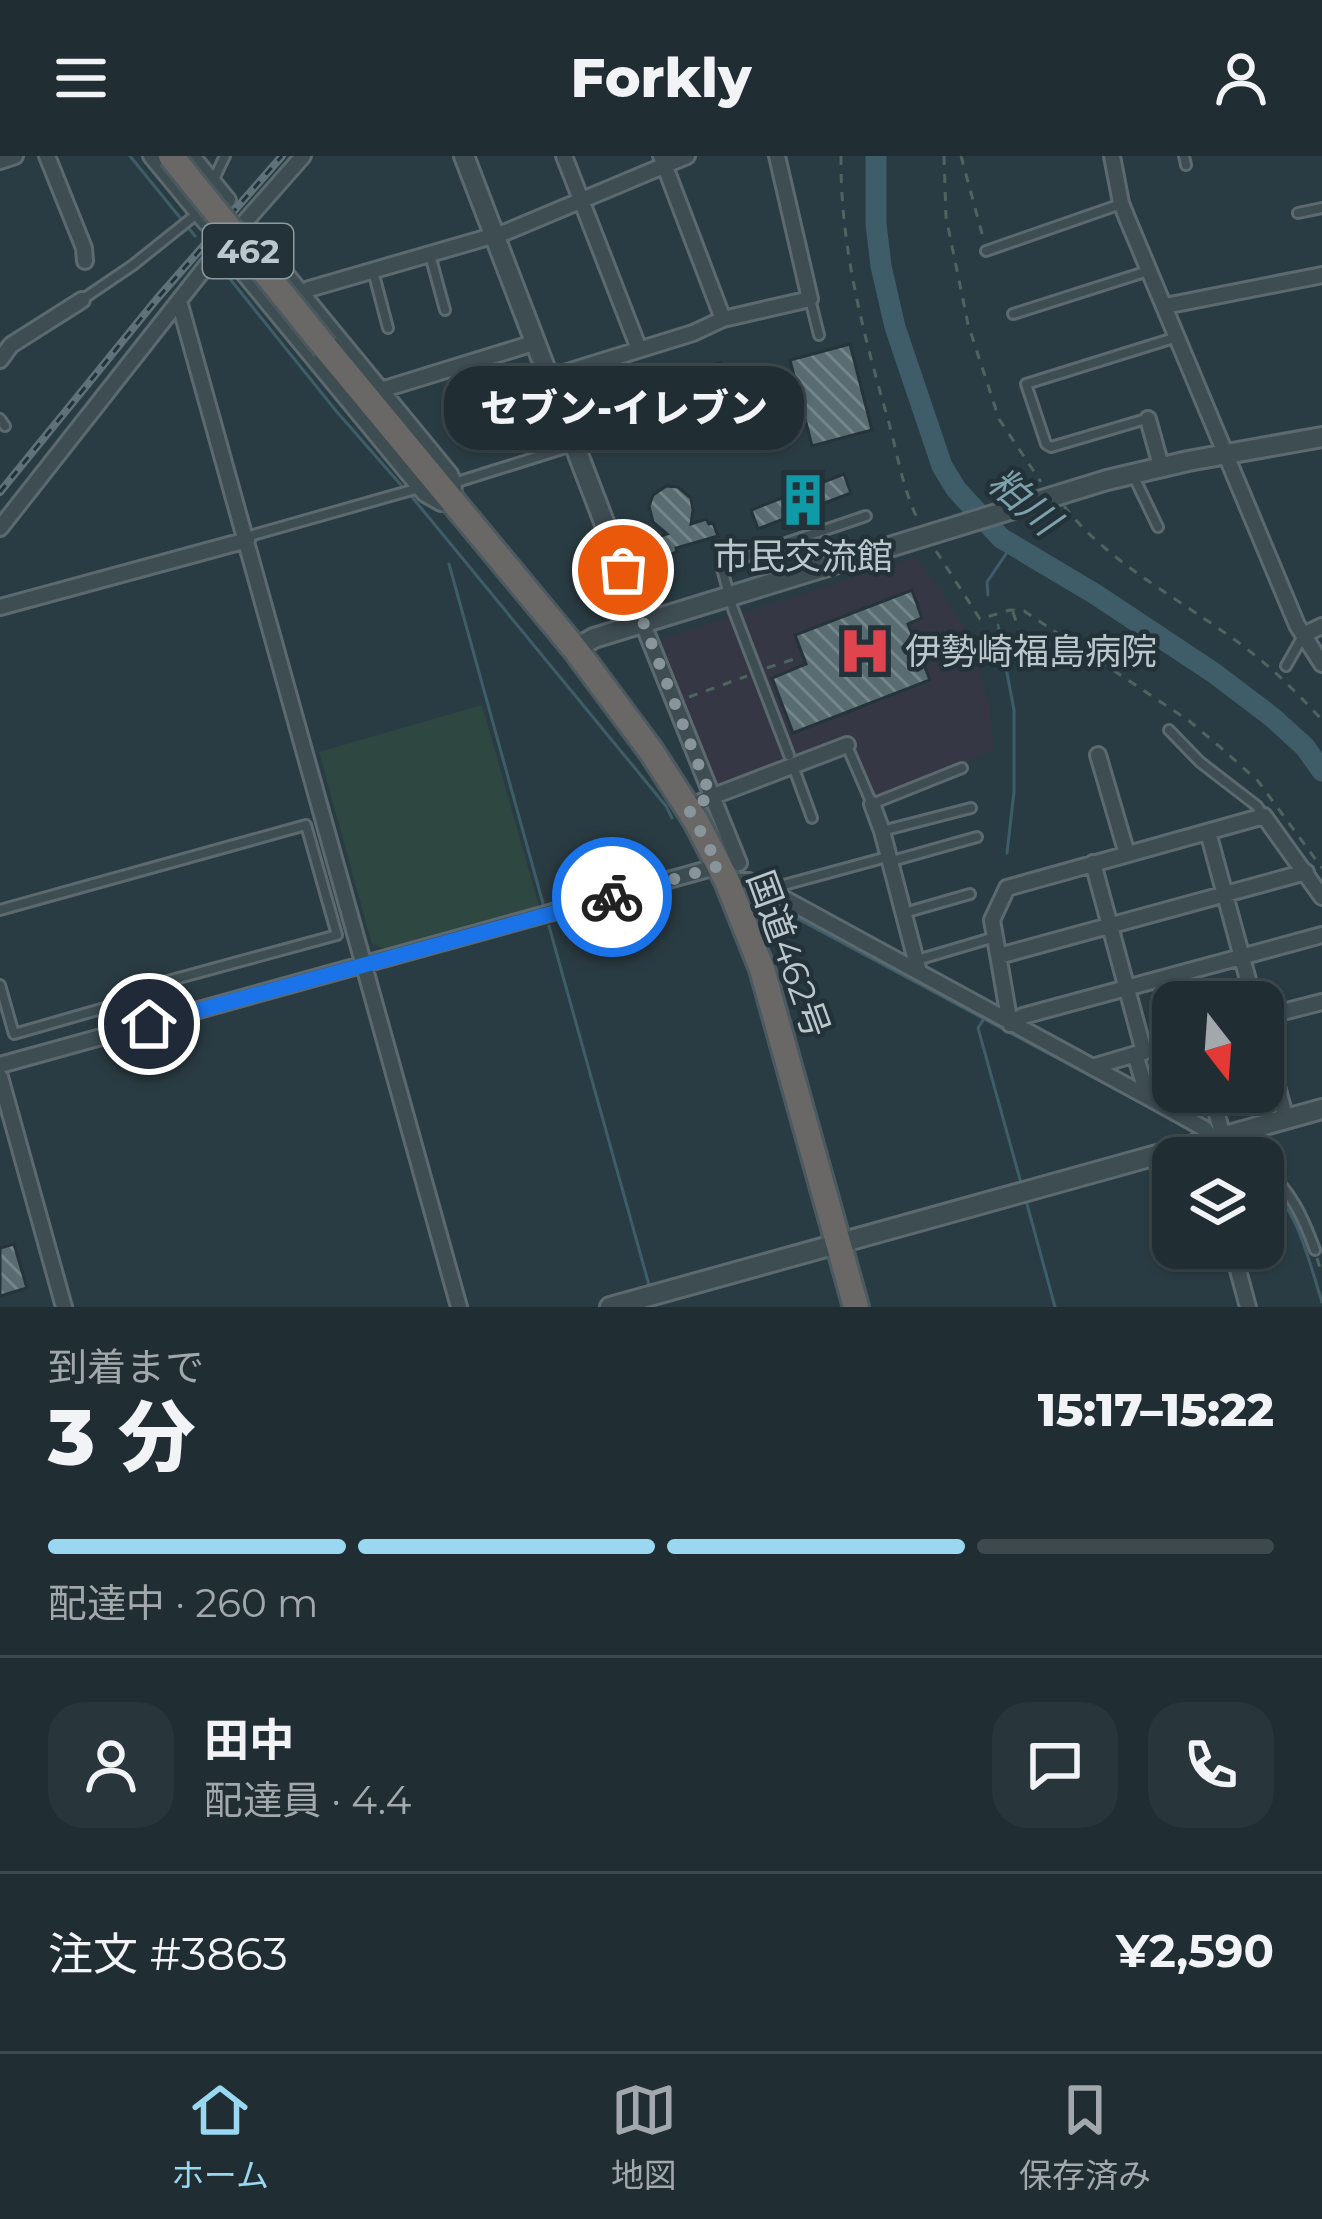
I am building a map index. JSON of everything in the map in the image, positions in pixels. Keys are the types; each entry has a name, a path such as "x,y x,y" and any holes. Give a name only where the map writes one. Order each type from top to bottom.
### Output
{"highway":[{"name":"国道462号","path":"171,156 325,347 453,492 651,751 700,802 773,1004 856,1307"}],"street":[{"path":"0,161 15,156"},
{"path":"47,156 85,261"},
{"path":"152,156 197,215 213,181"},
{"path":"192,156 228,200"},
{"path":"0,529 222,248 303,156"},
{"path":"464,156 674,703 700,802 791,760 847,746"},
{"path":"564,156 639,349"},
{"path":"302,294 494,236 663,161 687,156"},
{"path":"551,377 693,333 723,319 810,299 777,156"},
{"path":"1112,156 1121,203 1225,454 1304,635 1322,664"},
{"path":"663,161 723,319"},
{"path":"222,248 419,488 435,501 453,492 381,390 244,224"},
{"path":"1165,306 1322,275"},
{"path":"0,360 5,342 82,300"},
{"path":"179,301 459,1307"},
{"path":"381,390 537,342"},
{"path":"1148,419 1161,466"},
{"path":"575,649 594,638 1132,473 1322,437"},
{"path":"0,607 247,540"},
{"path":"1304,635 1322,626"},
{"path":"1098,755 1126,854"},
{"path":"872,804 918,966"},
{"path":"1010,1024 992,920 1007,888 1264,816 1314,870 1322,897"},
{"path":"1208,832 1248,981"},
{"path":"1093,863 1126,987 1148,1097"},
{"path":"0,1065 728,870 918,966 1010,1024 1205,1129 1211,1137"},
{"path":"999,956 1314,870"},
{"path":"1010,1024 1023,1016 1322,935"},
{"path":"1284,1012 1322,1002"},
{"path":"1093,1067 1152,1049"},
{"path":"0,1077 64,1307"},
{"path":"1230,1137 1322,1109"},
{"path":"1284,1112 1286,1119"},
{"path":"610,1307 1152,1159"},
{"path":"1238,1269 1248,1307"}],"lane":[{"path":"213,181 225,156"},
{"path":"986,251 1121,203"},
{"path":"1298,213 1322,208"},
{"path":"82,300 197,215"},
{"path":"430,256 445,310"},
{"path":"373,271 388,328"},
{"path":"1012,314 1150,271"},
{"path":"810,299 819,335"},
{"path":"1148,419 1051,447 1026,384 1178,337"},
{"path":"453,492 576,444"},
{"path":"1132,473 1158,527"},
{"path":"247,540 419,488"},
{"path":"812,818 721,565 866,516"},
{"path":"1286,666 1304,635"},
{"path":"1169,730 1264,816"},
{"path":"847,746 872,804 962,768"},
{"path":"882,831 971,808"},
{"path":"0,910 325,820"},
{"path":"0,985 14,1034 129,1001 153,985 337,935 306,825"},
{"path":"772,892 977,837"},
{"path":"904,913 970,894"},
{"path":"918,966 995,937"},
{"path":"129,1001 136,1028"},
{"path":"1284,1189 1297,1206 1315,1250"}],"path":[{"path":"841,156 850,269 908,500 980,619 1024,611 1188,720 1258,781 1314,870"},
{"path":"944,156 951,248 968,324 1003,427 1053,497 1099,542 1282,675 1322,720"},
{"path":"962,156 986,251"},
{"path":"1013,610 1022,640"},
{"path":"674,703 800,657"},
{"path":"1315,1250 1322,1275"}],"shaded area":[{"path":"917,557 965,627 989,702 994,750 876,799 848,739 715,788 661,639"}],"green space":[{"path":"482,705 539,906 386,949 372,944 319,752"},
{"path":"1187,1113 1212,1113 1208,1124"}],"building":[{"path":"850,344 872,430 812,446 790,360"},
{"path":"721,362 726,377 667,396 662,380"},
{"name":"市民交流館","path":"844,474 851,493 811,508 816,520 803,525 799,513 758,529 751,510"},
{"path":"666,486 678,487 691,498 691,524 706,519 718,536 654,560 649,546 654,544 652,539 667,534 653,522 649,506 653,495"},
{"path":"606,564 618,597 603,602 589,569"},
{"path":"912,590 922,618 908,624 930,680 793,733 772,678 806,664 795,635"},
{"path":"14,1244 27,1288 0,1296 0,1248"}],"waterway":[{"path":"130,156 195,236"},
{"name":"粕川","path":"876,156 876,224 895,327 942,466 956,489 1001,538 1095,594 1272,717 1305,747 1322,771"},
{"path":"218,264 401,485"},
{"path":"208,380 187,302 217,266"},
{"path":"412,497 672,818"},
{"path":"988,595 987,582 1012,545"},
{"path":"449,564 544,907"},
{"path":"998,625 1014,710 1014,792 1007,853"},
{"path":"759,898 1195,1132"},
{"path":"549,926 649,1285"},
{"path":"983,1020 978,1028 1021,1183"},
{"path":"1284,1203 1322,1302"},
{"path":"1027,1204 1055,1307"}],"railway":[{"path":"0,492 156,300 282,156"}],"way so far":[{"path":"612,897 719,866 688,808 711,797 623,570"}],"place":[{"name":"市民交流館","path":"803,500"},
{"name":"セブン-イレブン","path":"623,570"},
{"name":"伊勢崎福島病院","path":"865,651"}],"route":[{"path":"149,1024 612,897"}]}
